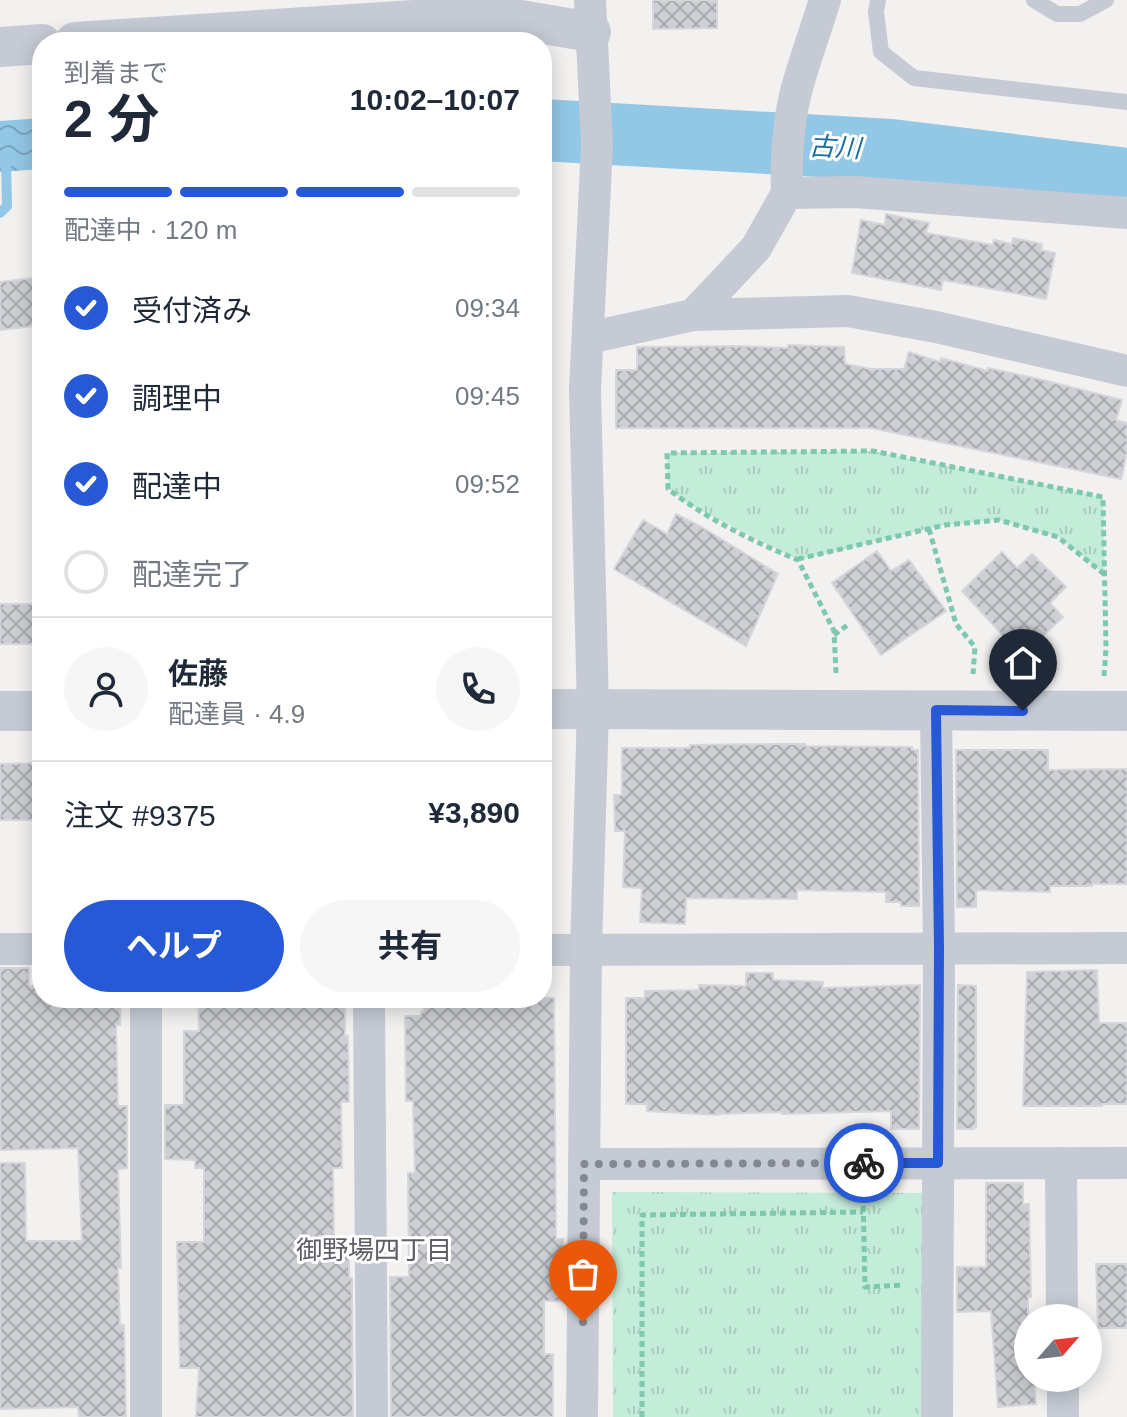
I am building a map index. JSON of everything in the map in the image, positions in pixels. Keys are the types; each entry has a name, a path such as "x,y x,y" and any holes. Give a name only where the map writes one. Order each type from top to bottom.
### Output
{"street":[{"path":"693,315 756,248 786,182 796,90 825,0"},
{"path":"229,32 491,15 591,16 597,145 585,389 593,709 586,950 582,1417"},
{"path":"0,47 32,45"},
{"path":"786,182 855,192 1127,213"},
{"path":"588,338 693,315 848,311 936,327 1127,371"},
{"path":"552,709 1114,711"},
{"path":"0,711 32,711"},
{"path":"937,1417 939,949 954,711"},
{"path":"552,950 1127,948"},
{"path":"0,949 32,949"},
{"path":"146,1008 146,1417"},
{"path":"369,1008 372,1417"},
{"path":"1061,1163 1062,1304"},
{"path":"584,1164 1127,1163"},
{"path":"1063,1392 1063,1417"}],"lane":[{"path":"878,0 876,12 881,52 914,78 1127,102"},
{"path":"1034,0 1057,14 1080,14 1106,0"}],"path":[{"path":"1105,575 1058,537 999,520 945,525 798,560 760,545 688,504 668,489 667,453 873,451 1103,497 1105,575 1106,649 1114,711"},
{"path":"929,529 956,624 975,647 954,711"},
{"path":"798,560 834,635 838,710"},
{"path":"834,635 849,624"},
{"path":"642,1417 642,1215 863,1212 865,1287 903,1285 903,1299"}],"green space":[{"path":"873,451 1103,497 1105,575 1058,537 999,520 945,525 798,560 688,504 668,489 667,453"},
{"path":"612,1192 948,1193 947,1417 613,1417"}],"water":[{"path":"552,104 560,104 562,153 552,152"},
{"path":"32,119 32,170 0,172 0,121"}],"building":[{"path":"653,0 717,0 717,28 653,29"},
{"path":"886,214 929,223 926,233 993,245 994,240 1012,244 1013,238 1042,244 1041,250 1055,253 1046,299 943,280 941,290 852,273 861,220 885,225"},
{"path":"32,278 32,326 0,330 0,282"},
{"path":"788,345 844,347 845,364 871,369 904,369 909,352 940,362 941,358 1122,400 1116,420 1127,423 1127,451 1121,479 871,428 616,428 616,370 637,370 637,347 788,348"},
{"path":"676,514 778,574 746,646 614,569 643,520 667,534"},
{"path":"877,551 891,571 909,560 946,611 881,655 832,583"},
{"path":"1002,552 1017,568 1032,554 1066,587 1050,603 1063,617 1022,656 962,591"},
{"path":"0,604 32,604 32,644 0,644"},
{"path":"805,744 912,747 912,750 918,750 919,906 886,902 886,892 797,890 797,899 686,898 685,924 640,922 642,888 623,887 625,831 615,831 614,795 622,795 622,748"},
{"path":"956,750 1048,750 1048,770 1127,769 1127,884 1050,886 1050,892 976,890 976,907 957,907"},
{"path":"32,763 32,820 0,820 0,764"},
{"path":"0,968 29,968 32,1008 121,1008 120,1025 116,1025 118,1106 127,1106 127,1168 118,1169 121,1268 118,1268 120,1325 124,1325 126,1417 79,1417 78,1407 0,1409 0,1163 25,1163 26,1241 82,1241 78,1148 0,1150"},
{"path":"1097,970 1099,1023 1127,1023 1127,1104 1023,1106 1027,972"},
{"path":"746,973 773,973 773,980 823,982 822,988 920,985 919,1129 891,1129 891,1111 718,1115 647,1111 647,1104 626,1104 626,998 645,998 645,991 699,990 699,985 746,986"},
{"path":"958,985 976,986 974,1129 957,1129"},
{"path":"554,998 556,1239 563,1239 561,1301 544,1301 544,1354 553,1354 553,1417 391,1417 390,1277 409,1277 408,1173 415,1173 413,1101 406,1101 405,1016 421,1016 424,1008 552,1008"},
{"path":"198,1008 345,1008 349,1102 341,1102 342,1168 333,1168 334,1243 349,1242 353,1417 196,1417 199,1368 180,1368 177,1242 204,1242 204,1168 195,1168 195,1160 165,1159 165,1105 184,1105 184,1031 199,1031"},
{"path":"986,1183 1023,1183 1023,1204 1029,1204 1031,1297 1028,1297 1028,1304 1014,1304 1014,1392 1035,1392 1036,1404 998,1407 991,1311 957,1312 957,1267 986,1267"},
{"path":"1096,1264 1127,1264 1127,1328 1102,1328 1102,1304 1097,1304"}],"waterway":[{"name":"古川","path":"552,131 891,150 1127,179"},
{"path":"0,213 7,206 6,162"}],"way so far":[{"path":"583,1322 584,1164 864,1163"}],"district":[{"name":"御野場四丁目","path":"374,1250"}],"route":[{"path":"864,1163 938,1163 936,710 1023,711"}]}
